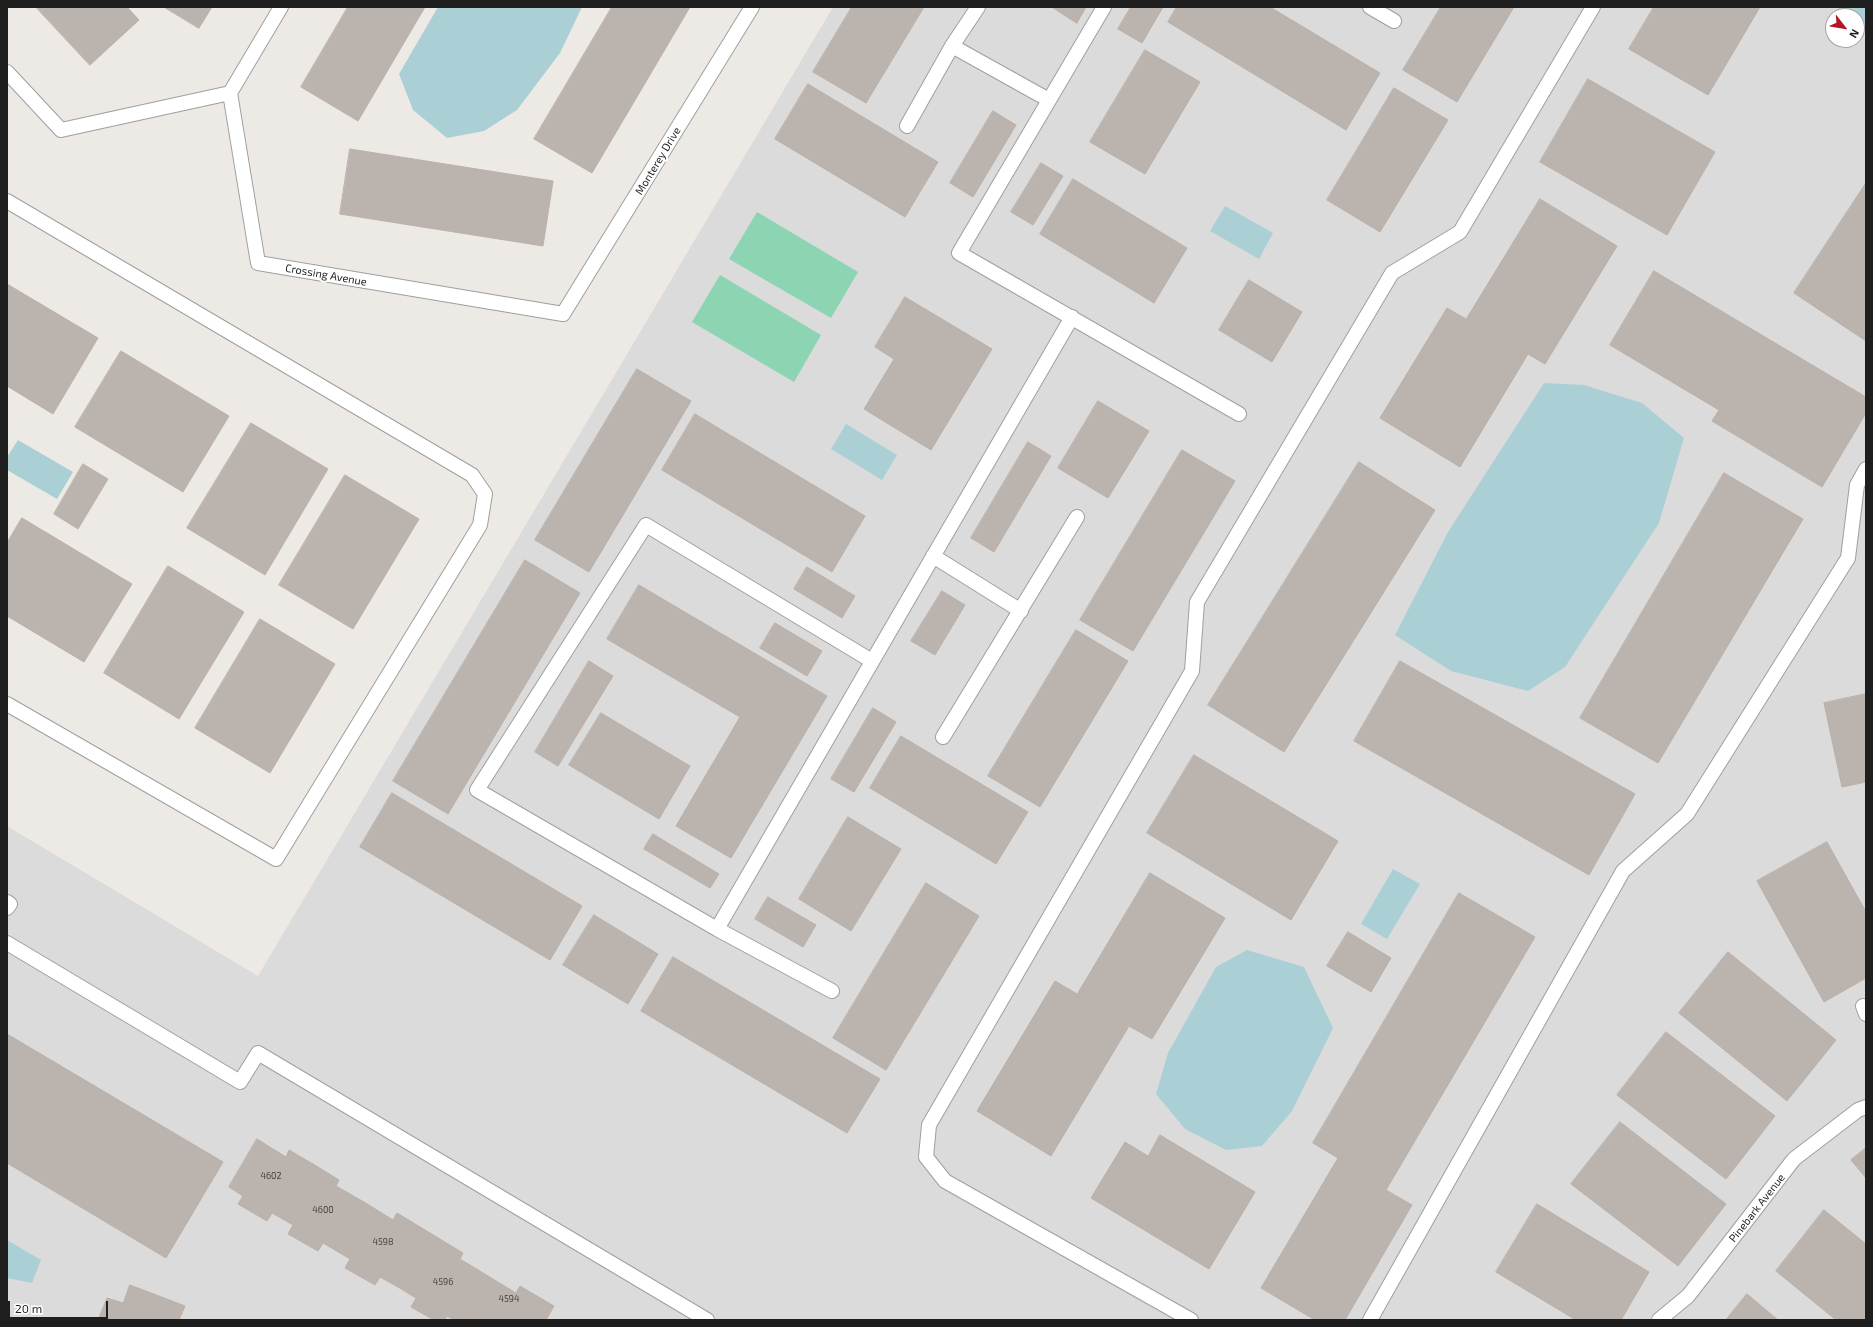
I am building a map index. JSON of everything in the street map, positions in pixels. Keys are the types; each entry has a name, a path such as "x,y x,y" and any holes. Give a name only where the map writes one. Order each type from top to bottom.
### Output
{"lane":[{"path":"7,72 61,130 230,92 281,7"},
{"name":"Monterey Drive","path":"564,314 752,7"},
{"path":"907,126 952,46 978,7"},
{"path":"1104,7 959,253 1239,414"},
{"path":"1370,7 1394,21"},
{"path":"1191,1320 945,1181 926,1157 929,1125 1192,671 1197,602 1392,273 1460,232 1593,7"},
{"path":"952,46 1049,100"},
{"name":"Crossing Avenue","path":"230,92 258,263 564,314"},
{"path":"7,201 472,475 485,494 480,525 276,859 7,704"},
{"path":"717,929 1072,317"},
{"path":"1370,1320 1623,871 1687,814 1848,558 1857,485 1866,469"},
{"path":"943,737 1078,517"},
{"path":"832,991 717,929 477,790 646,525 872,661"},
{"path":"933,556 1021,611"},
{"path":"7,902 10,904 7,908"},
{"path":"7,942 240,1082 258,1053 707,1320"},
{"name":"Pinebark Avenue","path":"1659,1320 1688,1296 1794,1159 1858,1110 1866,1107"}],"shaded area":[{"path":"833,7 1866,7 1866,1320 7,1320 7,826 258,976"}],"green space":[{"path":"757,212 858,272 831,318 729,259"},
{"path":"720,275 821,335 794,382 692,322"}],"water":[{"path":"438,7 582,7 560,53 517,110 484,131 447,138 413,110 399,74"},
{"path":"1866,7 1866,28 1865,8 1838,8"},
{"path":"1225,206 1273,233 1259,259 1210,231"},
{"path":"1544,383 1584,385 1642,403 1684,438 1659,523 1565,667 1528,691 1451,671 1395,635 1448,532"},
{"path":"846,424 897,455 882,480 831,449"},
{"path":"18,440 73,472 57,499 7,470 7,457"},
{"path":"1393,869 1420,884 1387,939 1361,924"},
{"path":"1247,950 1304,967 1333,1028 1292,1111 1262,1146 1226,1150 1185,1129 1156,1094 1168,1053 1216,967"},
{"path":"7,1240 41,1260 32,1283 7,1278"}],"building":[{"path":"36,7 127,7 139,20 90,65"},
{"path":"164,7 212,7 199,28"},
{"path":"348,7 425,7 358,121 301,87"},
{"path":"612,7 690,7 592,173 534,139"},
{"path":"852,7 924,7 866,103 813,72"},
{"path":"1052,7 1086,7 1077,23"},
{"path":"1131,7 1163,7 1142,43 1118,29"},
{"path":"1177,7 1270,7 1380,73 1346,130 1168,22"},
{"path":"1441,7 1514,7 1457,102 1403,70"},
{"path":"1654,7 1760,7 1708,95 1629,49"},
{"path":"1145,50 1200,82 1145,174 1090,142"},
{"path":"1588,79 1715,152 1667,235 1540,162"},
{"path":"808,84 938,162 905,217 775,139"},
{"path":"1394,88 1448,120 1380,232 1327,200"},
{"path":"993,111 1016,125 973,197 950,183"},
{"path":"350,149 553,181 543,246 340,214"},
{"path":"1041,163 1063,176 1033,225 1011,212"},
{"path":"1073,179 1187,248 1154,303 1040,234"},
{"path":"1866,183 1866,341 1794,293"},
{"path":"1540,199 1617,246 1545,364 1528,354 1460,467 1380,418 1447,308 1466,319"},
{"path":"1654,271 1866,397 1866,413 1822,487 1712,421 1719,410 1610,345"},
{"path":"1249,280 1302,312 1272,362 1219,330"},
{"path":"7,284 98,338 53,414 7,386"},
{"path":"905,297 992,349 931,450 864,409 894,359 875,347"},
{"path":"121,351 229,416 183,492 75,427"},
{"path":"637,369 691,401 589,572 535,540"},
{"path":"1098,401 1149,431 1108,498 1058,468"},
{"path":"695,414 865,516 832,572 662,470"},
{"path":"251,423 328,469 265,575 187,528"},
{"path":"1028,442 1051,456 994,552 971,538"},
{"path":"1182,450 1235,481 1133,651 1080,620"},
{"path":"1359,462 1435,510 1284,752 1208,705"},
{"path":"83,464 108,479 78,529 54,514"},
{"path":"1724,473 1803,519 1658,763 1580,718"},
{"path":"345,475 419,519 353,629 279,585"},
{"path":"22,518 132,584 84,662 7,616 7,543"},
{"path":"525,560 580,593 448,814 393,781"},
{"path":"168,566 244,612 179,719 104,673"},
{"path":"807,567 855,596 842,618 794,589"},
{"path":"639,585 827,696 731,858 676,826 740,717 607,639"},
{"path":"942,591 965,605 935,655 911,641"},
{"path":"260,619 335,664 270,773 195,728"},
{"path":"775,623 822,651 807,676 760,648"},
{"path":"1076,630 1128,661 1040,807 988,776"},
{"path":"589,661 613,676 558,766 535,752"},
{"path":"1400,661 1635,794 1589,875 1354,741"},
{"path":"1866,694 1866,782 1842,787 1824,703"},
{"path":"873,708 896,722 854,792 831,779"},
{"path":"601,713 690,766 659,819 569,765"},
{"path":"901,736 1028,812 996,864 870,788"},
{"path":"1194,755 1338,841 1291,920 1147,833"},
{"path":"392,793 582,906 550,960 360,847"},
{"path":"848,817 901,849 851,931 799,899"},
{"path":"653,834 719,874 710,888 644,849"},
{"path":"1827,842 1866,912 1866,978 1824,1002 1757,881"},
{"path":"1150,873 1225,918 1152,1039 1129,1026 1051,1156 977,1111 1055,981 1077,994"},
{"path":"926,883 979,916 886,1070 833,1038"},
{"path":"1459,893 1535,937 1386,1190 1412,1205 1345,1320 1315,1320 1261,1288 1338,1158 1313,1143"},
{"path":"768,897 816,925 803,947 755,919"},
{"path":"594,915 658,954 628,1004 563,965"},
{"path":"1348,932 1391,958 1371,992 1327,966"},
{"path":"1728,952 1836,1040 1787,1101 1679,1013"},
{"path":"673,957 880,1079 847,1133 641,1011"},
{"path":"1666,1032 1775,1116 1726,1179 1617,1095"},
{"path":"7,1034 223,1162 166,1258 7,1163"},
{"path":"1620,1122 1726,1204 1678,1266 1571,1184"},
{"path":"1160,1135 1255,1192 1209,1269 1091,1198 1125,1142 1148,1156"},
{"path":"257,1139 286,1157 289,1150 313,1164 281,1218 272,1213 267,1221 238,1204 243,1196 229,1187"},
{"path":"1866,1148 1866,1178 1851,1160"},
{"path":"313,1164 339,1180 336,1186 364,1202 335,1250 323,1243 318,1251 288,1234 293,1225 281,1218"},
{"path":"364,1202 393,1220 397,1213 430,1233 398,1287 380,1277 375,1285 345,1268 350,1259 335,1250"},
{"path":"1537,1204 1649,1272 1621,1320 1576,1320 1496,1272"},
{"path":"1824,1210 1866,1244 1866,1320 1836,1320 1776,1271"},
{"path":"430,1233 463,1253 460,1259 488,1276 462,1320 454,1320 447,1316 445,1320 434,1320 411,1307 416,1298 398,1287"},
{"path":"488,1276 516,1293 520,1286 554,1306 546,1320 462,1320"},
{"path":"130,1285 185,1306 179,1320 98,1320 107,1298 123,1303"},
{"path":"1747,1294 1778,1320 1726,1320"}]}
